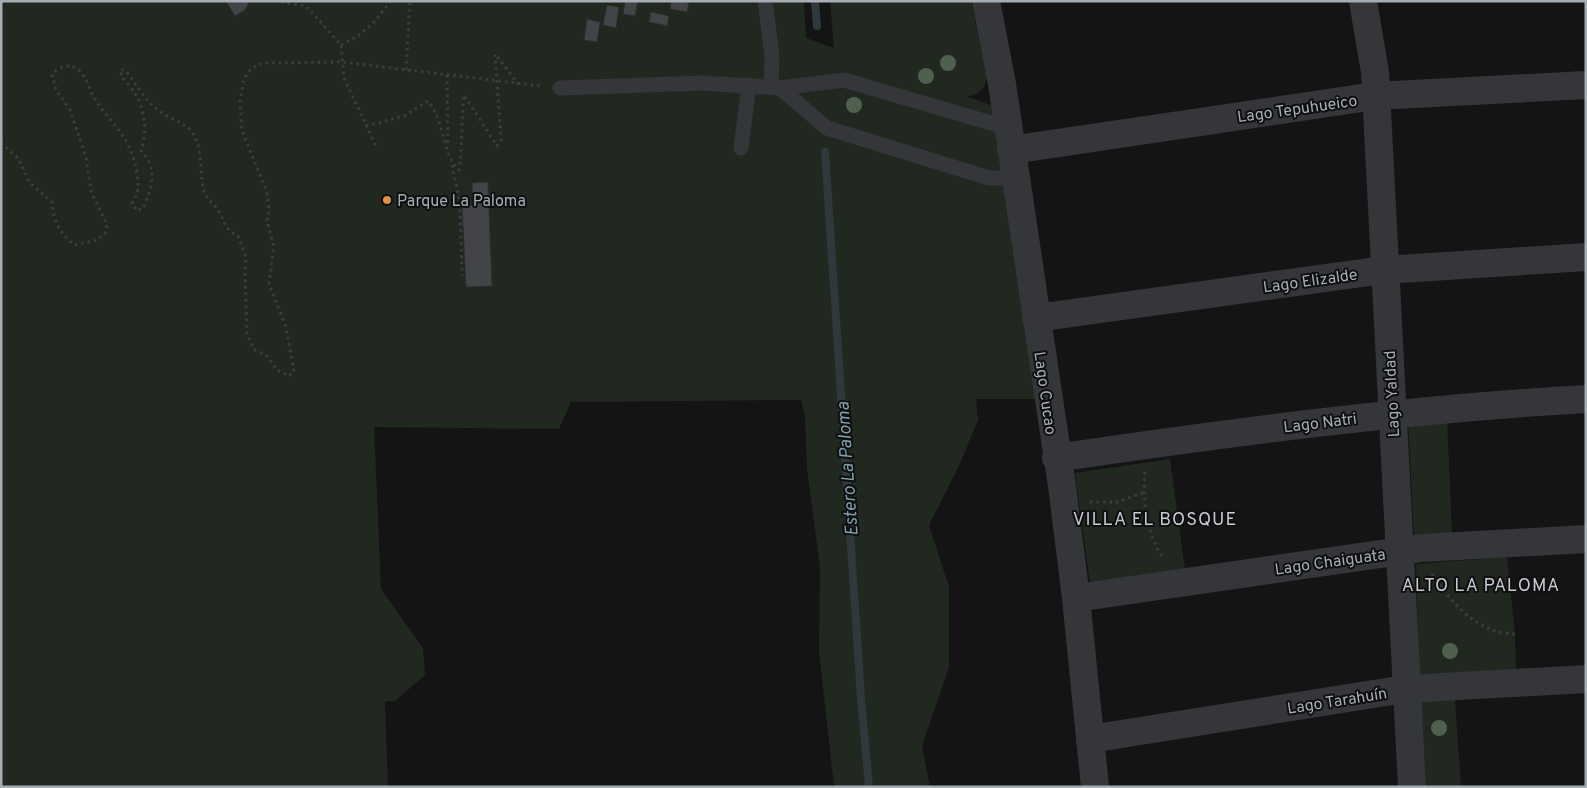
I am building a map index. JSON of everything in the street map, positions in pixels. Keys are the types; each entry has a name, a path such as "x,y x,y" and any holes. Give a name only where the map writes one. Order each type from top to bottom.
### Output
{"street":[{"name":"Lago Cucao","path":"986,1 1015,178 1056,458 1062,486 1076,598 1095,787"},
{"name":"Lago Yaldad","path":"1363,1 1374,58 1392,413 1411,550 1405,689 1412,787"},
{"name":"Lago Tepuhueico","path":"1009,139 1375,96 1586,85"},
{"name":"Lago Elizalde","path":"1036,318 1384,270 1586,257"},
{"name":"Lago Natri","path":"1056,458 1156,443 1392,413 1467,406 1586,399"},
{"name":"Lago Chaiguata","path":"1076,598 1411,550 1586,539"},
{"name":"Lago Tarahuín","path":"1090,739 1405,689 1586,679"}],"lane":[{"path":"765,1 776,87 827,128 989,178 1015,178"},
{"path":"560,88 697,83 776,87 844,80 1009,139"},
{"path":"741,148 749,85"}],"path":[{"path":"275,1 306,6 341,45 344,78 376,146"},
{"path":"341,45 358,36 374,22 392,1"},
{"path":"406,70 410,1"},
{"path":"1,143 18,158 30,183 52,202 55,222 61,232 74,245 94,241 105,234 106,225 91,190 86,157 70,110 56,90 52,74 63,67 69,66 78,69 90,87 93,97 121,131 135,160 138,195 132,203 137,211 143,208 147,200 153,176 149,162 141,150 145,140 145,120 142,106 130,85 121,77 121,69 126,71 151,106 188,126 196,138 202,170 203,188 207,199 219,212 224,225 231,233 238,236 246,258 247,335 255,350 267,356 277,370 289,376 294,372 286,327 269,284 274,247 266,221 269,211 267,192 242,131 240,101 244,79 251,69 262,63 342,62 497,81 519,84 495,54 497,72 497,81 501,140 497,146 464,95 462,114 463,145 459,170 452,164 435,109 428,101 404,116 366,126"},
{"path":"447,75 448,144 460,204 462,276"},
{"path":"1156,443 1147,462 1145,492 1149,524 1156,549 1180,582"},
{"path":"1062,486 1076,498 1087,502 1117,502 1145,492"},
{"path":"1411,550 1430,570 1461,610 1493,631 1515,634"}],"shaded area":[{"name":"Parque La Paloma","path":"1,1 804,1 806,38 834,48 830,1 971,1 987,78 985,85 980,91 974,95 966,96 1001,109 1037,399 976,399 978,420 959,466 929,525 949,587 949,667 922,746 930,787 834,787 819,651 820,568 807,468 805,417 801,400 571,402 559,429 374,427 381,589 423,648 425,675 395,701 377,702 385,702 388,787 1,787"},
{"path":"1447,419 1452,534 1414,536 1408,421"},
{"path":"1170,459 1185,570 1090,582 1075,473"},
{"path":"1507,557 1515,634 1516,670 1419,674 1416,564"},
{"path":"1455,699 1461,787 1426,787 1421,700"}],"building":[{"path":"226,1 250,1 245,10 235,16"},
{"path":"625,1 638,1 635,16 623,14"},
{"path":"671,1 689,2 687,12 670,9"},
{"path":"607,5 619,7 616,28 603,25"},
{"path":"651,12 669,16 667,26 649,22"},
{"path":"587,19 600,22 597,42 584,40"},
{"path":"488,182 492,286 466,287 462,206 473,205 472,183"}],"waterway":[{"name":"Estero La Paloma","path":"815,1 817,26"},
{"name":"Estero La Paloma","path":"825,152 861,698 869,787"}],"place":[{"name":"Parque La Paloma","path":"387,200"}],"district":[{"name":"VILLA EL BOSQUE","path":"1155,519"},
{"name":"ALTO LA PALOMA","path":"1481,585"}]}
